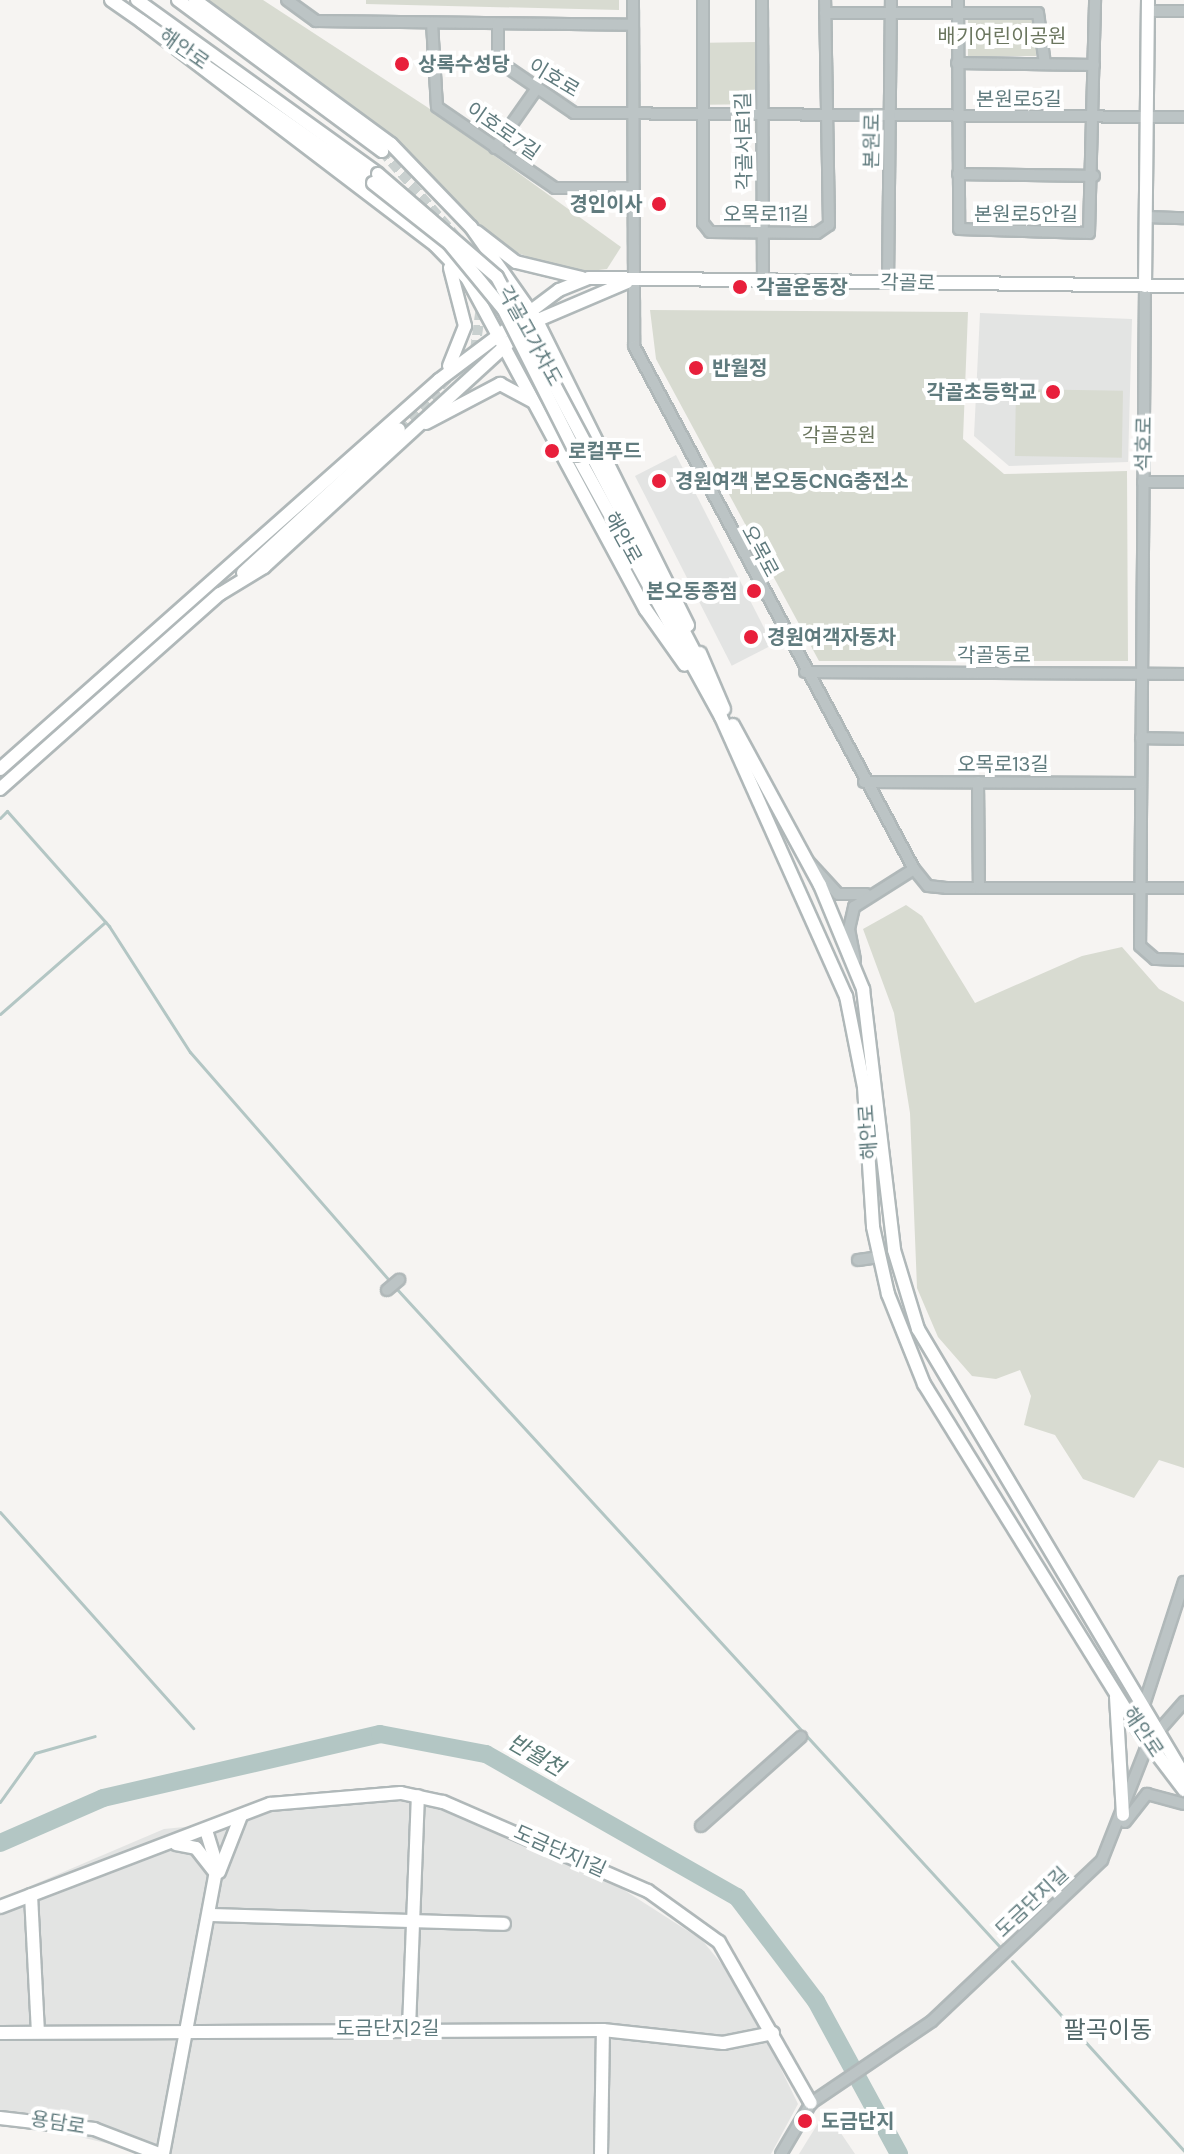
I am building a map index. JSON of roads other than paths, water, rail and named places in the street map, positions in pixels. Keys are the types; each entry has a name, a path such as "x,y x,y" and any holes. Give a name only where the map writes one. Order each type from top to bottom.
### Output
{"main road":[{"name":"해안로","path":"111,0 375,178"},
{"name":"해안로","path":"137,0 375,178"},
{"path":"178,0 382,151"},
{"path":"195,0 391,144 471,227 516,262 589,278"},
{"name":"석호로","path":"1145,286 1148,5"},
{"path":"141,21 435,245 501,331 646,610 722,713"},
{"name":"각골고가차도","path":"375,178 497,277 583,453"},
{"path":"471,227 536,319 675,594 722,713"},
{"path":"0,769 439,380 461,348 465,326 459,282 435,245"},
{"name":"각골로","path":"439,380 528,307 589,278 632,281 1184,286"},
{"name":"각골로","path":"536,319 632,281"},
{"path":"0,789 220,594 264,567 404,431 536,319"},
{"path":"519,367 527,337 552,351"},
{"path":"404,431 500,384 521,389 541,410"},
{"name":"해안로","path":"583,453 722,713 805,858 859,981 878,1070 894,1250 918,1329 1184,1790"},
{"name":"해안로","path":"722,713 846,996 864,1087 879,1257 924,1384 1115,1690 1184,1775"},
{"path":"1115,1690 1123,1815"},
{"path":"409,2028 418,1796"},
{"name":"도금단지1길","path":"0,1907 270,1804 418,1796 564,1852 686,1916 719,1942 811,2103"},
{"path":"161,2154 214,1881 241,1816"},
{"path":"206,1830 214,1881"},
{"path":"169,1844 196,1848 214,1881"},
{"path":"31,1895 38,2032"},
{"path":"209,1915 504,1924"},
{"name":"도금단지2길","path":"0,2033 184,2027 603,2030 723,2043 773,2033"},
{"path":"601,2154 603,2030"},
{"name":"용담로","path":"0,2118 94,2129 161,2154"}],"street":[{"name":"이호로","path":"287,0 316,21 633,25"},
{"name":"오목로","path":"633,0 632,281 642,369 914,869"},
{"name":"오목로11길","path":"703,0 703,223 710,232 763,233 817,233 829,225 825,0"},
{"name":"각골서로1길","path":"762,0 763,281"},
{"name":"본원로","path":"888,283 891,0"},
{"name":"본원로5안길","path":"958,0 958,174 965,232 1089,233 1094,176 1095,0"},
{"path":"1148,5 1184,11"},
{"path":"825,13 1038,13 1045,64"},
{"name":"이호로7길","path":"432,23 433,100 495,148 555,188 633,188"},
{"name":"이호로","path":"498,24 498,61 535,91 574,113 761,114"},
{"path":"957,63 1094,65"},
{"path":"495,148 535,91"},
{"name":"본원로5길","path":"761,114 1184,117"},
{"name":"본원로5안길","path":"958,174 1094,176"},
{"path":"1146,217 1184,218"},
{"name":"석호로","path":"1140,888 1145,286"},
{"path":"1143,482 1184,482"},
{"name":"각골동로","path":"805,672 1184,674"},
{"path":"1141,738 1184,739"},
{"name":"오목로13길","path":"864,782 1141,783"},
{"path":"978,782 979,888"},
{"path":"805,858 838,894 868,894"},
{"path":"859,981 849,917 868,894 914,869 928,886 1184,888"},
{"path":"1140,888 1140,946 1155,959 1184,960"},
{"path":"858,1260 879,1257"},
{"path":"387,1290 399,1280"},
{"path":"1141,1712 1184,1582"},
{"path":"1152,1738 1184,1702"},
{"path":"701,1826 801,1737"},
{"name":"도금단지길","path":"811,2103 880,2056 966,1989 1102,1860 1117,1833 1152,1738"},
{"path":"1117,1833 1147,1794 1184,1804"},
{"path":"781,2154 811,2103"}],"waterway":[{"path":"0,818 7,811 109,926 190,1052 395,1287 999,1946"},
{"path":"0,1014 105,922"},
{"path":"0,1512 193,1728"},
{"name":"반월천","path":"0,1843 103,1798 380,1734 486,1754 737,1897 816,2001 899,2154"},
{"path":"0,1802 35,1753 95,1736"},
{"path":"1012,1961 1184,2151"}],"tunnel":[{"path":"382,151 467,249"},
{"path":"399,429 475,350 481,307"}],"place":[{"name":"상록수성당","path":"402,64"},
{"name":"경인이사","path":"659,204"},
{"name":"각골운동장","path":"740,287"},
{"name":"반월정","path":"696,368"},
{"name":"각골초등학교","path":"1053,392"},
{"name":"로컬푸드","path":"552,451"},
{"name":"경원여객 본오동CNG충전소","path":"659,481"},
{"name":"본오동종점","path":"754,591"},
{"name":"경원여객자동차","path":"751,637"},
{"name":"도금단지","path":"805,2121"}],"district":[{"name":"팔곡이동","path":"1108,2030"}],"park label":[{"name":"배기어린이공원","path":"1002,36"},
{"name":"각골공원","path":"839,435"}]}
